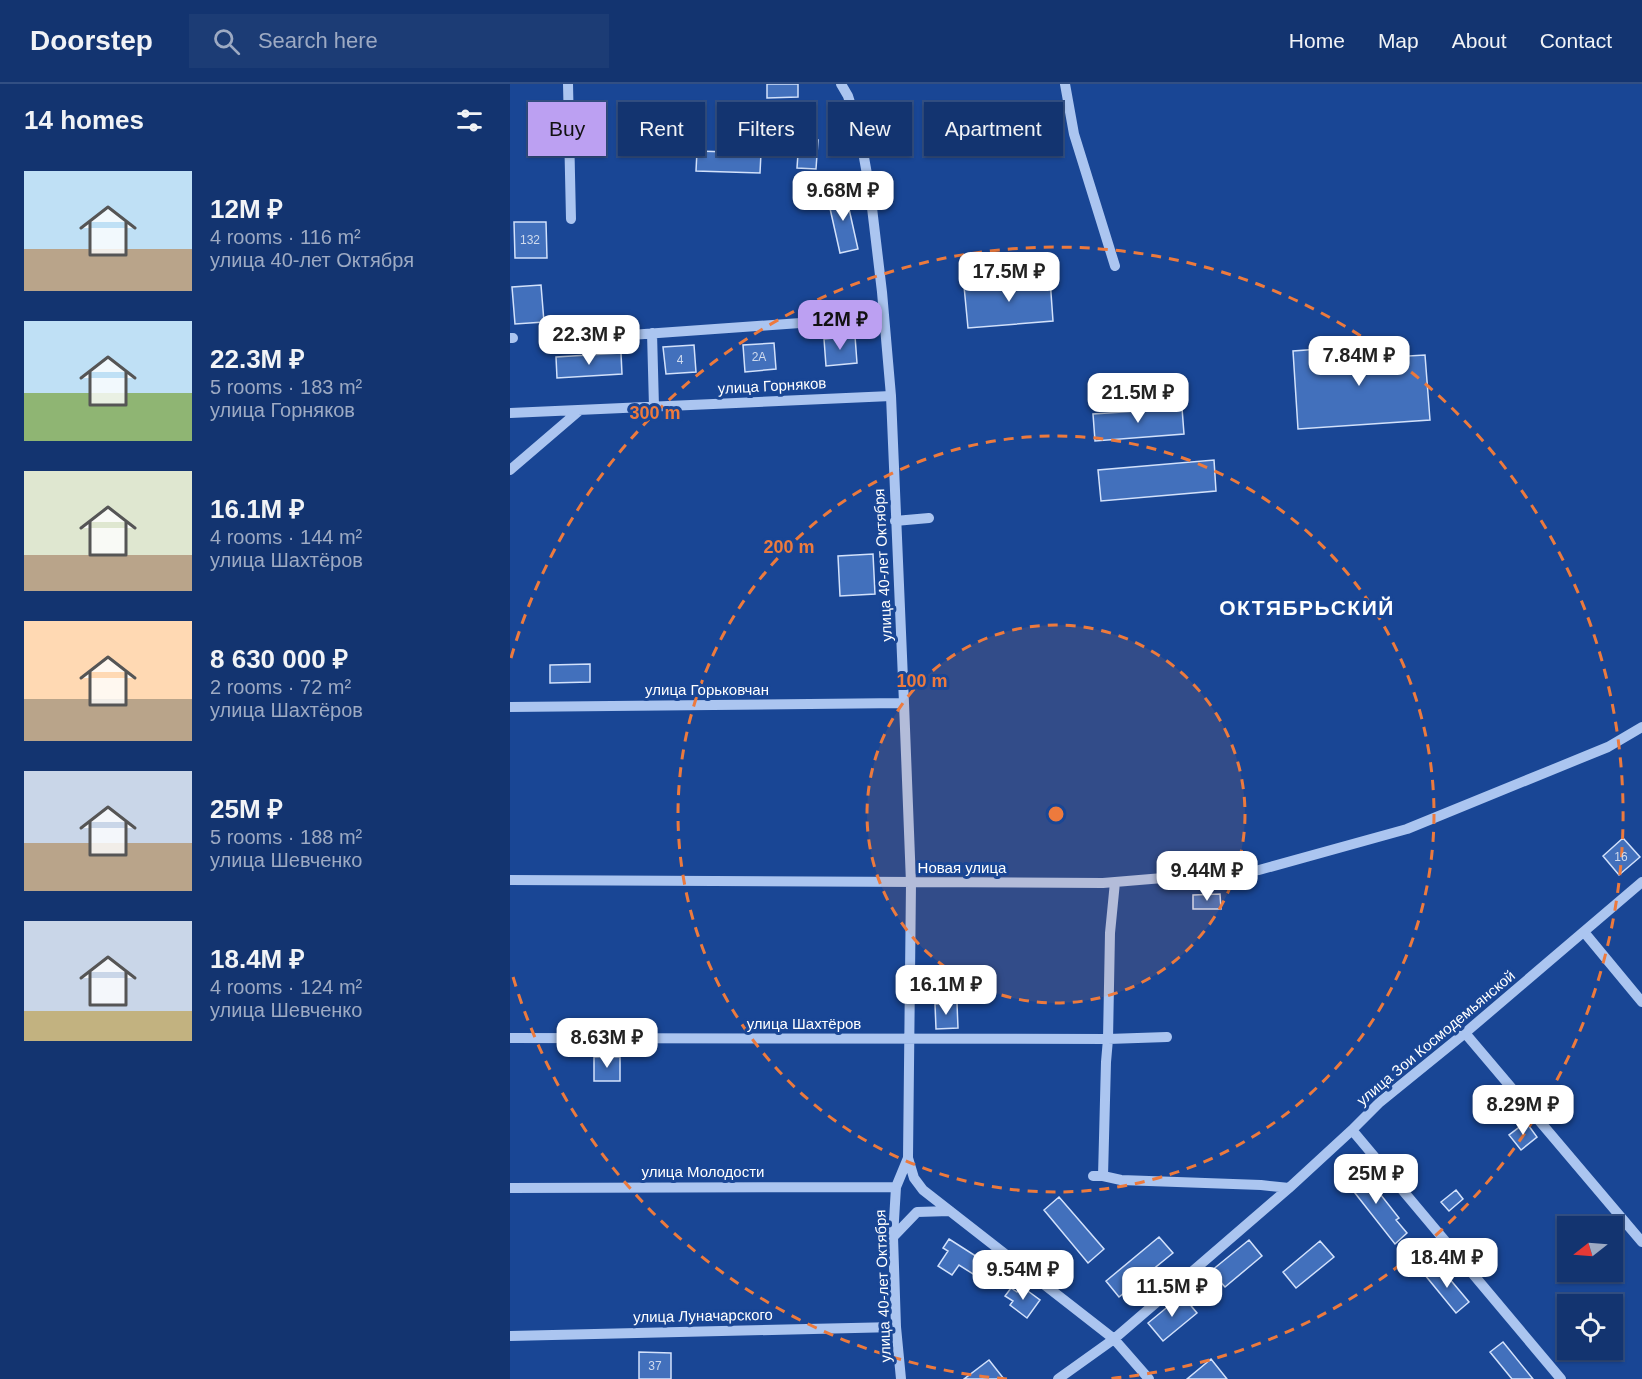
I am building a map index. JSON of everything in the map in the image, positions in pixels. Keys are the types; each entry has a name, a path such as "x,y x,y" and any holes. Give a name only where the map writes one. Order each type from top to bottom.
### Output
{"street":[{"path":"568,84 571,219"},
{"name":"улица 40-лет Октября","path":"842,84 860,135 870,191 891,396 910,883 908,1158 915,1178 924,1190 1114,1339 1149,1379"},
{"path":"1065,84 1074,134 1114,266"},
{"path":"574,339 884,317"},
{"path":"652,333 654,407"},
{"name":"улица Горняков","path":"510,413 891,396"},
{"path":"510,470 580,410"},
{"path":"896,521 929,518"},
{"name":"улица Горьковчан","path":"510,707 904,703"},
{"name":"Новая улица","path":"510,880 1115,882 1259,870 1407,829 1608,747 1642,727"},
{"path":"1115,882 1103,1039 1106,1062 1098,1176 1121,1180 1290,1188"},
{"name":"улица Зои Космодемьянской","path":"1058,1379 1114,1339 1290,1188 1380,1102 1465,1033 1642,882"},
{"path":"1584,932 1642,1002"},
{"path":"1465,1033 1642,1242"},
{"name":"улица Шахтёров","path":"510,1038 1103,1039 1167,1037"},
{"path":"1352,1130 1561,1379"},
{"name":"улица 40-лет Октября","path":"902,1379 896,1327 893,1237 896,1187 908,1158"},
{"name":"улица Молодости","path":"510,1188 896,1187"},
{"path":"893,1237 917,1212 950,1211"},
{"name":"улица Луначарского","path":"510,1336 896,1327"}],"building":[{"path":"767,84 798,84 798,97 767,98"},
{"path":"816,140 818,140 816,169 797,168 798,156 816,156"},
{"path":"705,151 717,152 717,156 761,156 760,173 696,171 697,156 705,156"},
{"path":"845,191 858,249 840,253 827,195"},
{"path":"514,222 546,222 547,258 515,258"},
{"path":"1050,279 1053,321 968,328 964,286"},
{"path":"541,285 544,322 515,324 512,287"},
{"path":"855,336 857,363 826,366 824,339"},
{"path":"774,343 776,369 745,372 743,345"},
{"path":"1390,344 1391,357 1425,355 1430,420 1298,429 1293,351"},
{"path":"694,345 696,372 666,374 663,347"},
{"path":"621,353 622,374 557,378 556,357"},
{"path":"1182,408 1184,434 1095,441 1093,414"},
{"path":"1214,460 1216,491 1101,501 1098,470"},
{"path":"873,554 875,594 840,596 838,556"},
{"path":"590,664 590,682 550,683 550,665"},
{"path":"1623,838 1640,857 1619,875 1603,856"},
{"path":"1220,894 1221,909 1193,909 1193,895"},
{"path":"957,1003 958,1028 936,1029 935,1004"},
{"path":"594,1057 620,1057 620,1081 594,1081"},
{"path":"1526,1122 1537,1137 1521,1150 1509,1135"},
{"path":"1359,1167 1399,1218 1396,1220 1407,1233 1395,1244 1344,1179"},
{"path":"1456,1190 1463,1199 1449,1211 1441,1202"},
{"path":"1059,1197 1104,1249 1088,1263 1044,1210"},
{"path":"1159,1237 1173,1253 1119,1297 1106,1281"},
{"path":"949,1239 982,1260 973,1274 959,1265 952,1275 938,1266 948,1251 943,1248"},
{"path":"1249,1240 1262,1256 1225,1287 1211,1271"},
{"path":"1320,1241 1334,1257 1296,1288 1283,1272"},
{"path":"1438,1265 1469,1302 1456,1313 1425,1275"},
{"path":"1021,1286 1040,1300 1027,1318 1010,1305 1013,1301 1005,1296 1011,1288 1017,1292"},
{"path":"1182,1295 1197,1313 1163,1341 1148,1323"},
{"path":"1503,1342 1533,1379 1512,1379 1490,1352"},
{"path":"639,1352 671,1353 671,1379 639,1379"},
{"path":"1211,1359 1227,1379 1187,1379"},
{"path":"989,1360 1004,1379 964,1379"}],"district":[{"name":"ОКТЯБРЬСКИЙ","path":"1307,608"}]}
